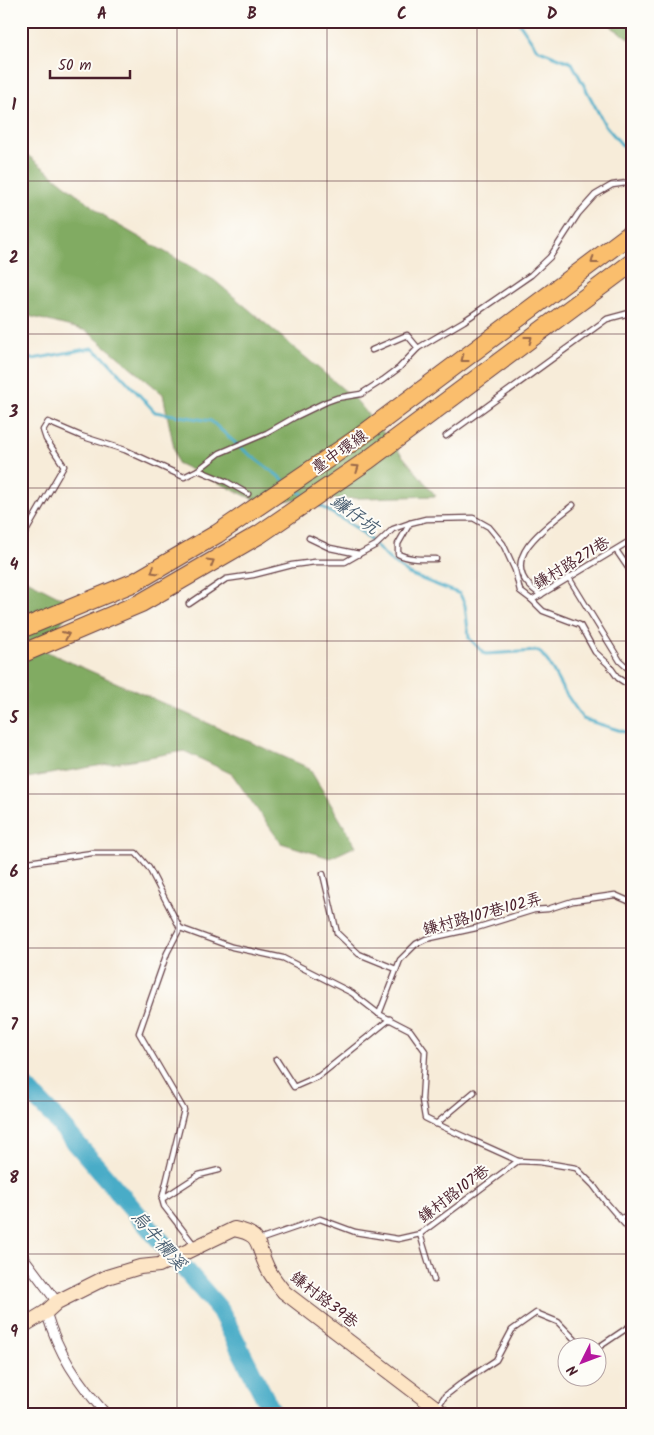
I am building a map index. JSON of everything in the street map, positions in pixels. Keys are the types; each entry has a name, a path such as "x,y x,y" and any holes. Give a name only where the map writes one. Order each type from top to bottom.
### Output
{"highway":[{"name":"臺中環線","path":"21,629 135,582 217,534 361,436 633,232"},
{"name":"臺中環線","path":"21,654 141,603 260,534 368,460 633,262"}],"street":[{"path":"21,1328 58,1302 107,1277 140,1267 159,1264 234,1229 247,1232 258,1241"},
{"name":"鎌村路39巷","path":"258,1241 265,1265 284,1292 441,1410"},
{"path":"21,1254 58,1302"},
{"path":"46,1312 53,1334 65,1359 80,1384 106,1414"}],"lane":[{"path":"21,540 64,466 46,439 43,430 48,422 81,436 125,450 184,477 198,470 220,453 267,433 337,398 361,394 383,380 399,368 418,348 464,321 531,275 550,257 578,214 595,195 612,185 633,182"},
{"path":"446,436 607,319 633,312"},
{"path":"372,350 407,334 418,348"},
{"path":"198,470 227,482 248,494"},
{"path":"541,595 528,584 520,568 522,556 535,537 573,505"},
{"name":"鎌村路271巷","path":"188,604 226,579 292,565 315,562 345,562 376,544 393,529 426,520 473,518 489,527 503,544 514,570 520,591 532,600 633,538"},
{"path":"410,523 398,544 398,554 420,560 436,559"},
{"path":"309,538 330,548 359,554"},
{"path":"616,550 633,575"},
{"path":"569,578 620,661 633,673"},
{"path":"532,600 543,611 580,625 595,652 608,664 618,678 633,688"},
{"path":"21,864 92,853 136,853 149,868 180,928 232,947 283,958 352,993 379,1014 410,1030 425,1051 422,1100 425,1118 436,1124 474,1092"},
{"path":"323,874 337,933 359,954 396,969"},
{"name":"鎌村路107巷102弄","path":"379,1014 400,960 416,944 426,939 476,928 534,910 548,909 573,901 615,895 633,903"},
{"path":"180,928 167,952 139,1033 184,1110 162,1199 164,1206 190,1250"},
{"path":"276,1059 294,1087 319,1076 390,1019"},
{"name":"鎌村路107巷","path":"436,1124 518,1161 540,1162 576,1168 593,1185 633,1234"},
{"name":"鎌村路107巷","path":"258,1241 320,1219 355,1232 398,1240 420,1234 518,1161"},
{"path":"162,1199 199,1175 219,1170"},
{"path":"620,1219 633,1212"},
{"path":"420,1234 434,1280"},
{"path":"441,1410 445,1396 496,1360 512,1330 536,1313 558,1322 573,1338"},
{"path":"606,1342 633,1324"}],"green space":[{"path":"608,21 633,21 633,41 613,28"},
{"path":"21,150 111,221 214,280 356,400 436,496 257,501 177,463 163,394 87,331 21,314"},
{"path":"21,577 74,604 43,650 309,768 356,846 330,858 281,843 232,774 184,751 21,779"}],"waterway":[{"path":"518,21 537,49 572,63 605,125 633,158"},
{"name":"鐮仔坑","path":"21,356 33,359 92,348 106,359 155,412 211,421 241,448 285,481"},
{"name":"鐮仔坑","path":"294,488 305,496"},
{"name":"鐮仔坑","path":"317,504 355,527 390,560 409,574 460,594 465,605 469,638 485,654 539,651 548,662 562,688 583,719 628,733 633,738"},
{"name":"烏牛欄溪","path":"21,1083 52,1115 220,1310 273,1414"}]}
